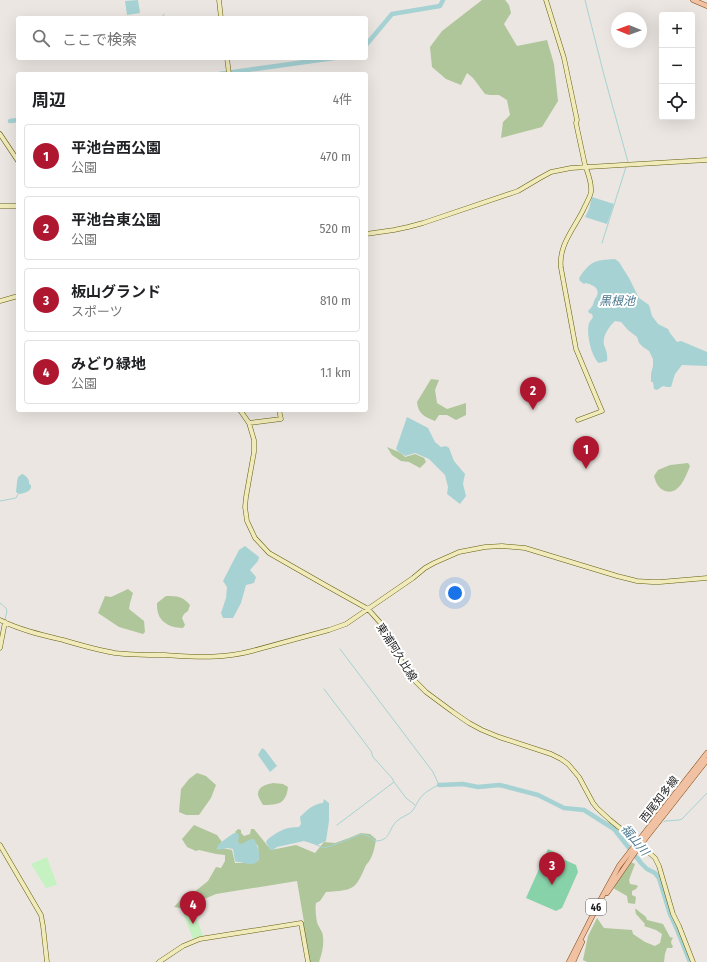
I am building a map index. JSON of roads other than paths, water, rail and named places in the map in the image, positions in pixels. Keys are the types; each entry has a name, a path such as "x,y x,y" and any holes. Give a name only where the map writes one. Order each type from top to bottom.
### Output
{"main road":[{"path":"693,0 707,6"},
{"name":"西尾知多線","path":"638,845 707,753"},
{"name":"西尾知多線","path":"569,962 602,895 619,866 629,856 707,760"},
{"name":"西尾知多線","path":"573,962 605,895 629,856"}],"street":[{"path":"219,0 221,16"},
{"path":"546,0 564,58 577,120 576,123 586,168 591,183 590,194 583,211 564,245 560,264 576,349 602,411 578,420"},
{"path":"227,60 229,72"},
{"path":"0,134 16,158"},
{"path":"368,234 408,227 518,191 551,172 571,168 707,160"},
{"path":"0,206 16,206"},
{"path":"0,301 16,297"},
{"name":"東浦阿久比線","path":"241,412 249,423 254,440 254,452 246,497 246,512 249,526 255,538 264,549 368,609 384,627 411,676 426,692 464,720 500,738 546,752 570,766 579,777 597,808 638,845 655,858 659,866 673,914 693,962"},
{"path":"249,423 281,418 280,412"},
{"path":"0,620 43,635 109,652 124,654 213,657 238,655 340,627 350,622 425,568 459,552 485,546 506,546 532,550 637,581 656,582 707,578"},
{"path":"0,648 5,622"},
{"path":"0,845 41,915 47,962"},
{"path":"159,962 184,946 200,939 301,923 308,962"}],"water":[{"path":"138,0 140,13 127,15 125,1"},
{"path":"592,197 614,204 607,224 585,217"},
{"name":"黒根池","path":"615,259 619,262 629,278 639,298 649,305 652,316 658,324 668,329 677,342 681,341 707,352 707,366 682,365 675,374 671,387 663,386 657,390 654,389 653,382 651,382 653,359 649,351 639,343 637,337 621,322 615,321 608,329 604,338 607,361 599,363 596,360 590,344 588,332 589,323 593,317 588,311 598,293 596,288 586,283 584,284 579,278 594,262"},
{"path":"407,417 428,428 435,442 441,447 446,446 449,448 454,461 465,474 463,484 466,496 460,504 447,494 448,487 445,475 429,459 415,453 405,456 396,449"},
{"path":"22,474 25,475 31,487 27,492 19,494 16,492 17,482 18,477"},
{"path":"245,546 259,557 258,561 250,570 256,577 254,583 246,585 241,603 233,618 223,618 221,613 226,598 227,587 223,581 239,550"},
{"path":"262,748 277,766 270,772 258,755"},
{"path":"324,799 329,803 329,821 326,841 317,845 304,841 270,850 266,842 267,840 282,830 299,827 301,824 300,817 313,806 323,803"},
{"path":"234,833 239,835 238,842 240,844 254,839 259,854 258,862 255,864 250,864 237,862 235,861 233,849 227,848 219,850 217,847"}],"waterway":[{"path":"368,43 392,14 440,6 443,0"},
{"path":"585,0 628,162"},
{"path":"233,72 320,60"},
{"path":"10,121 16,120"},
{"path":"602,243 626,167"},
{"path":"0,501 16,498 18,494"},
{"path":"0,603 7,610 5,619"},
{"path":"310,841 324,848 362,834 375,841 384,839 387,837 394,824 400,818 412,811 423,795 439,785 433,772 340,649"},
{"path":"324,689 371,751 373,757 394,782"},
{"path":"337,825 394,782 406,798 415,805"},
{"name":"福山川","path":"439,785 463,784 478,787 504,786 538,795 564,808 584,810 614,829 641,863 647,869 655,873 659,878 670,914 690,962"},
{"path":"664,822 682,819 707,793"},
{"name":"福山川","path":"640,862 642,850"}],"place":[{"name":"平池台東公園","path":"533,410"},
{"name":"平池台西公園","path":"586,469"},
{"name":"板山グランド","path":"552,885"},
{"name":"みどり緑地","path":"193,924"}]}
